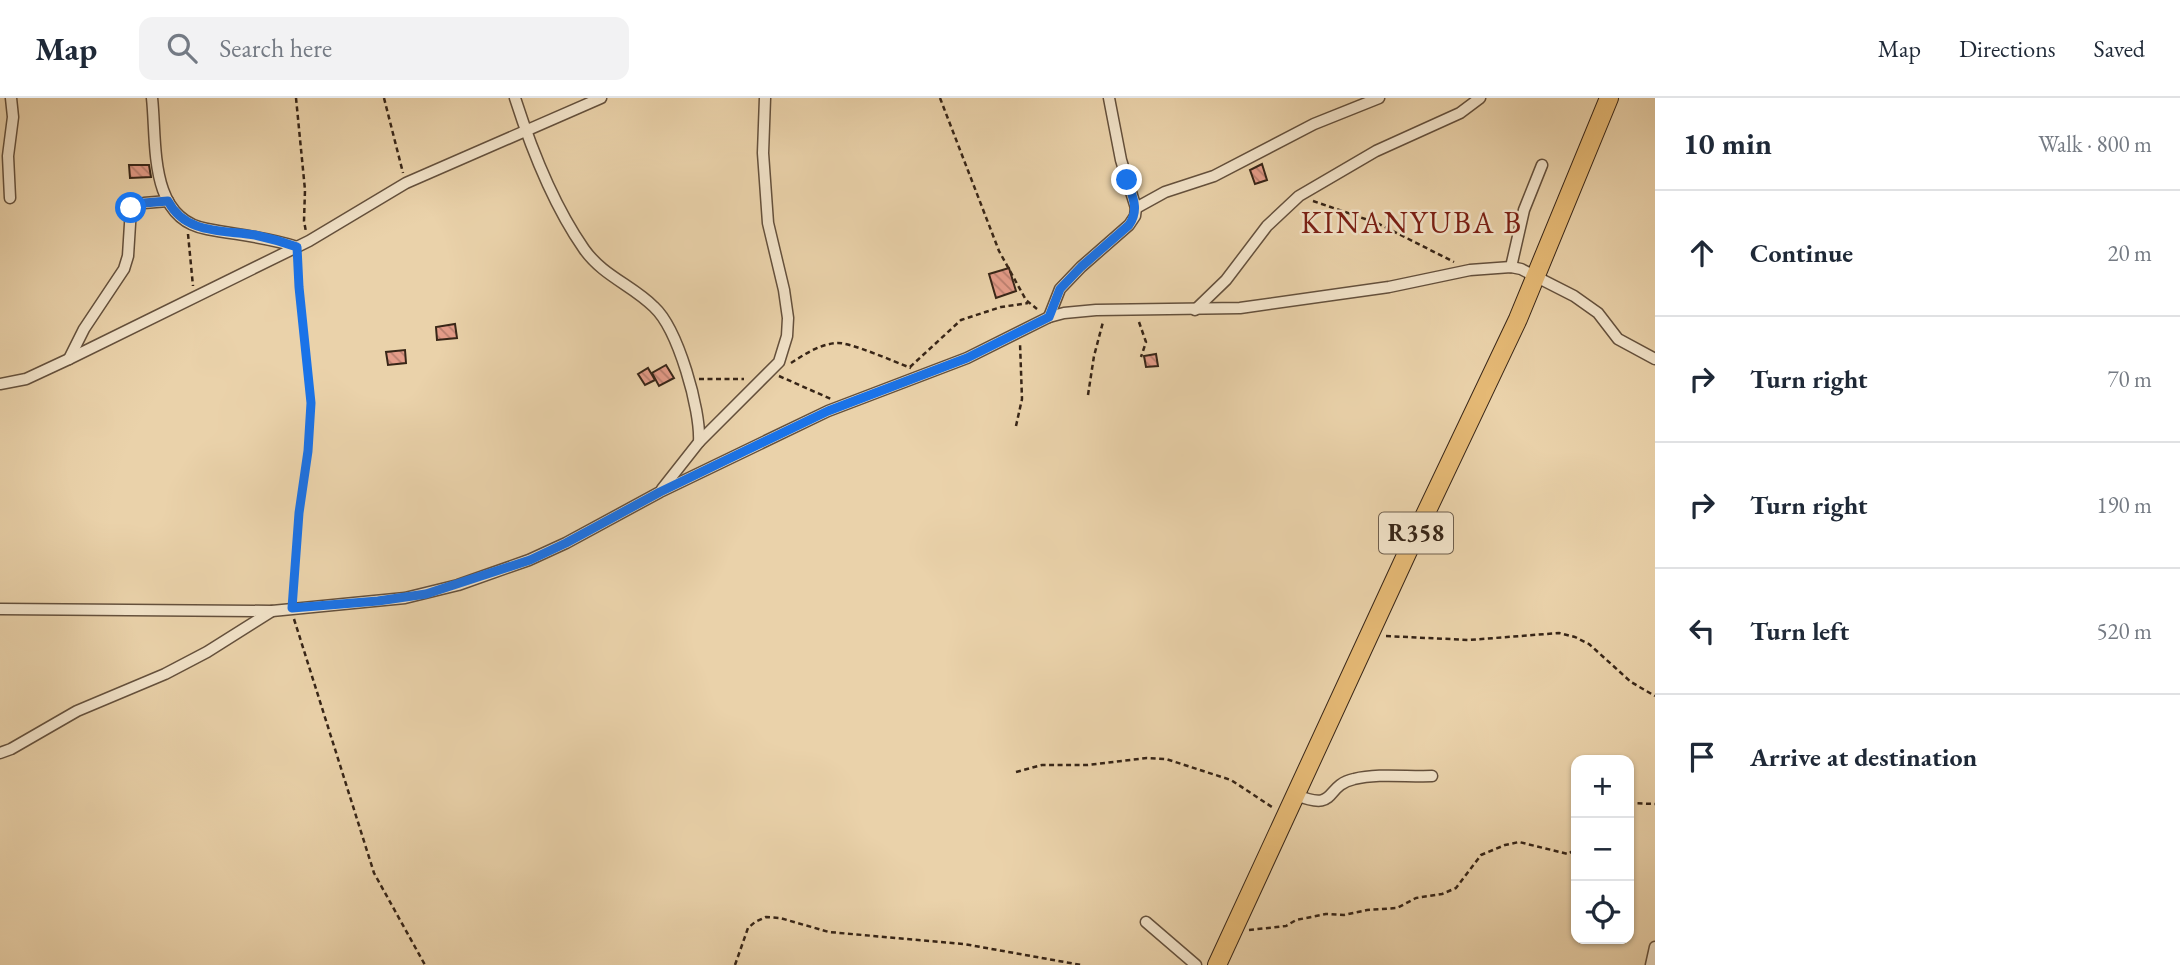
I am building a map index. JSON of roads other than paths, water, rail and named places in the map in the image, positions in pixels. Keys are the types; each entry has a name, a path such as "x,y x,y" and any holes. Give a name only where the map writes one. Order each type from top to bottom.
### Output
{"main road":[{"name":"R358","path":"1217,965 1492,377 1609,98"}],"street":[{"path":"10,198 8,156 13,117 11,98"},
{"path":"152,98 158,168 175,214 187,222 209,230 275,240 297,247"},
{"path":"515,98 526,132 554,194 584,250 606,272 650,303 664,317 688,378 699,442"},
{"path":"0,384 26,379 69,359 309,242 406,183 601,98"},
{"path":"660,492 699,442 779,362 782,355 788,318 768,223 763,153 765,98"},
{"path":"1050,314 1060,289 1129,225 1135,216 1136,208 1121,160 1109,98"},
{"path":"1136,208 1165,192 1214,176 1314,124 1379,98"},
{"path":"1195,310 1226,280 1267,226 1299,196 1376,151 1460,113 1480,98"},
{"path":"1511,267 1524,210 1542,164"},
{"path":"69,359 126,263 131,208 144,203 168,201"},
{"path":"0,609 271,611 405,598 458,585 530,560 660,492 844,405 967,358 1050,314 1108,310 1240,308 1390,287 1470,270 1511,267 1521,269 1590,306 1618,339 1655,359"},
{"path":"0,752 14,748 77,711 165,674 207,652 271,611"},
{"path":"1296,795 1311,801 1321,801 1329,799 1338,786 1355,779 1432,776"},
{"path":"1146,922 1196,965"},
{"path":"1651,965 1655,947"}],"district":[{"name":"KINANYUBA B","path":"1412,223"}]}
